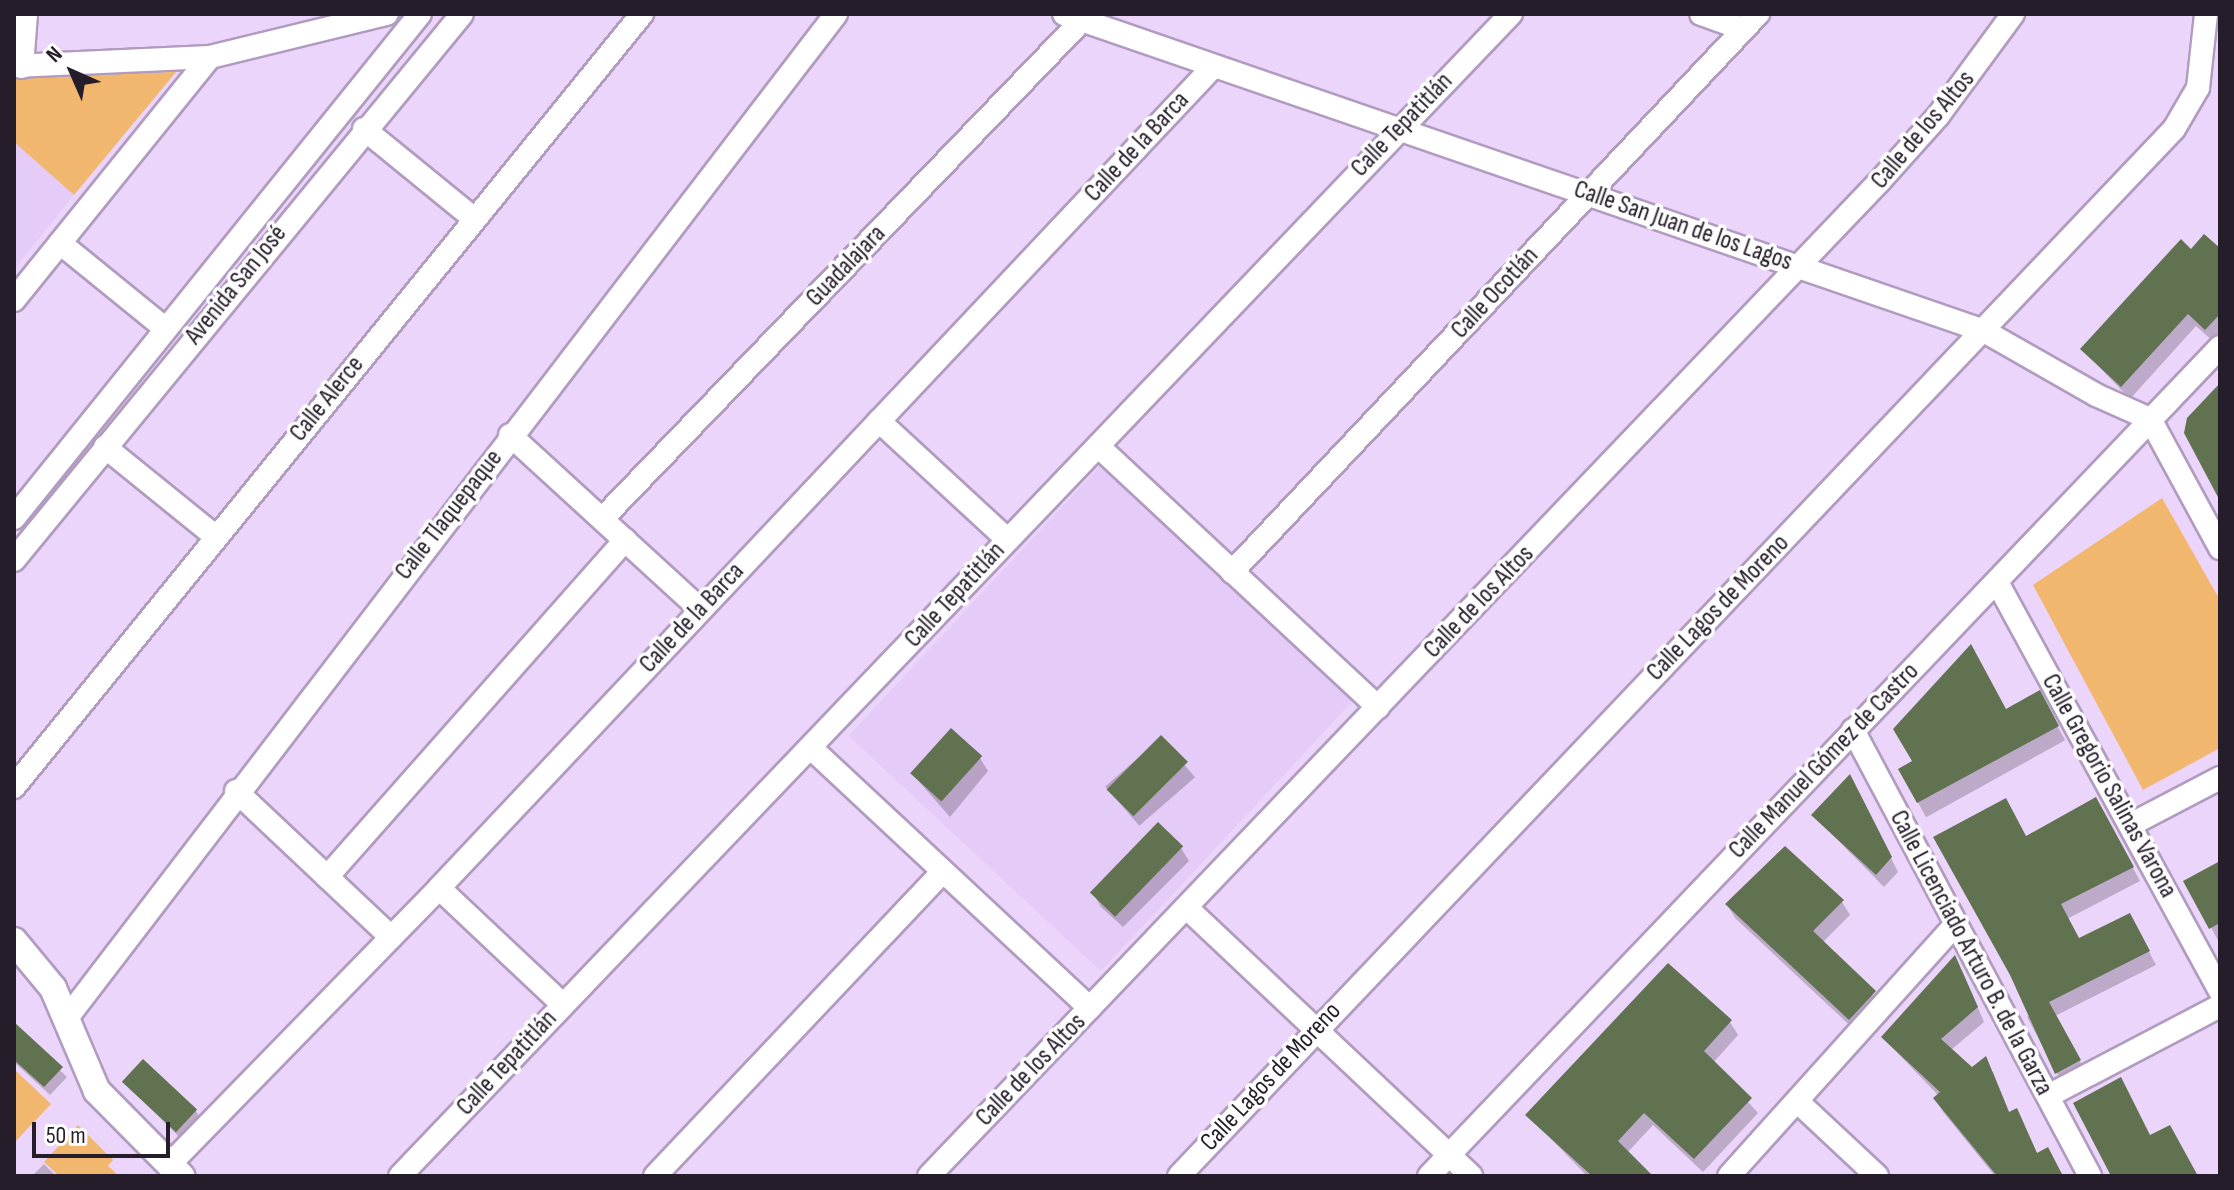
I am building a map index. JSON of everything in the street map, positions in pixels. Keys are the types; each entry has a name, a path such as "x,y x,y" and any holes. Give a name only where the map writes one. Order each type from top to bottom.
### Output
{"street":[{"path":"26,14 18,66 210,57 387,14"},
{"name":"Avenida San José","path":"14,518 420,14"},
{"name":"Avenida San José","path":"14,560 364,129 462,14"},
{"name":"Calle Alerce","path":"14,787 473,218 642,14"},
{"name":"Calle Tlaquepaque","path":"67,1018 236,791 836,14"},
{"name":"Calle Tepatitlán","path":"400,1176 811,748 1395,131 1511,14"},
{"path":"1701,14 1750,21"},
{"name":"Calle de los Altos","path":"929,1176 1800,267 1938,116 2013,14"},
{"name":"Calle Lagos de Moreno","path":"1179,1176 2174,129 2198,88 2206,14"},
{"name":"Calle San Juan de los Lagos","path":"1078,16 1211,69 1589,192 1984,331 2096,395 2150,419"},
{"name":"Guadalajara","path":"603,518 1078,16"},
{"name":"Calle Ocotlán","path":"1232,572 1750,21"},
{"path":"14,300 210,57"},
{"name":"Calle de la Barca","path":"175,1170 1211,69"},
{"path":"364,129 473,218"},
{"path":"263,211 285,226"},
{"path":"60,243 166,329"},
{"name":"Calle Manuel Gómez de Castro","path":"1429,1176 2220,347"},
{"path":"2150,419 2220,548"},
{"path":"879,421 1007,539"},
{"path":"510,435 700,609"},
{"path":"1098,446 1378,707"},
{"path":"105,447 216,537"},
{"path":"327,877 625,540"},
{"name":"Calle Gregorio Salinas Varona","path":"1997,582 2220,991"},
{"name":"Calle Licenciado Arturo B. de la Garza","path":"1853,730 2090,1176"},
{"path":"811,748 1090,1008"},
{"path":"2130,825 2220,778"},
{"path":"236,791 391,937"},
{"path":"655,1176 942,872"},
{"path":"439,888 563,1005"},
{"path":"1187,908 1471,1176"},
{"path":"1729,1176 1956,924"},
{"path":"19,948 53,988 97,1091 175,1170"},
{"path":"2048,1096 2220,1006"},
{"path":"1798,1102 1877,1176"}],"shaded area":[{"path":"176,72 74,195 14,142 14,75"},
{"path":"14,142 74,195 14,269"},
{"path":"1103,463 1355,698 1101,971 849,736"},
{"path":"2162,498 2220,600 2220,748 2143,790 2033,585"},
{"path":"14,1069 51,1104 14,1143"},
{"path":"78,1125 113,1160 108,1166 119,1176 59,1176 44,1162"}],"building":[{"path":"2204,234 2220,248 2220,314 2205,330 2188,314 2121,387 2080,349 2181,239 2191,249"},
{"path":"2220,383 2220,501 2184,433 2187,418"},
{"path":"1971,644 2006,709 2040,690 2059,726 1917,803 1898,769 1912,761 1893,729"},
{"path":"951,728 982,756 941,801 910,773"},
{"path":"1161,735 1188,762 1133,816 1107,789"},
{"path":"1850,774 1892,857 1876,875 1811,815"},
{"path":"2096,797 2134,867 2061,904 2079,938 2130,913 2150,951 2049,1002 2081,1060 2055,1074 2010,975 1933,837 2006,798 2026,836"},
{"path":"1158,822 1183,846 1115,917 1090,892"},
{"path":"1785,846 1844,900 1813,931 1876,991 1849,1020 1725,904"},
{"path":"2220,861 2220,923 2209,929 2183,881"},
{"path":"1955,955 1978,1007 1941,1039 1972,1067 1986,1056 2009,1112 2017,1108 2037,1153 2048,1147 2063,1176 1997,1176 1933,1098 1940,1092 1881,1037"},
{"path":"1668,963 1732,1020 1704,1051 1752,1098 1694,1159 1644,1113 1618,1141 1653,1176 1592,1176 1525,1115"},
{"path":"14,1022 63,1067 44,1087 14,1060"},
{"path":"143,1059 197,1109 176,1132 122,1082"},
{"path":"2121,1077 2150,1135 2170,1125 2198,1176 2111,1176 2073,1103"}]}
